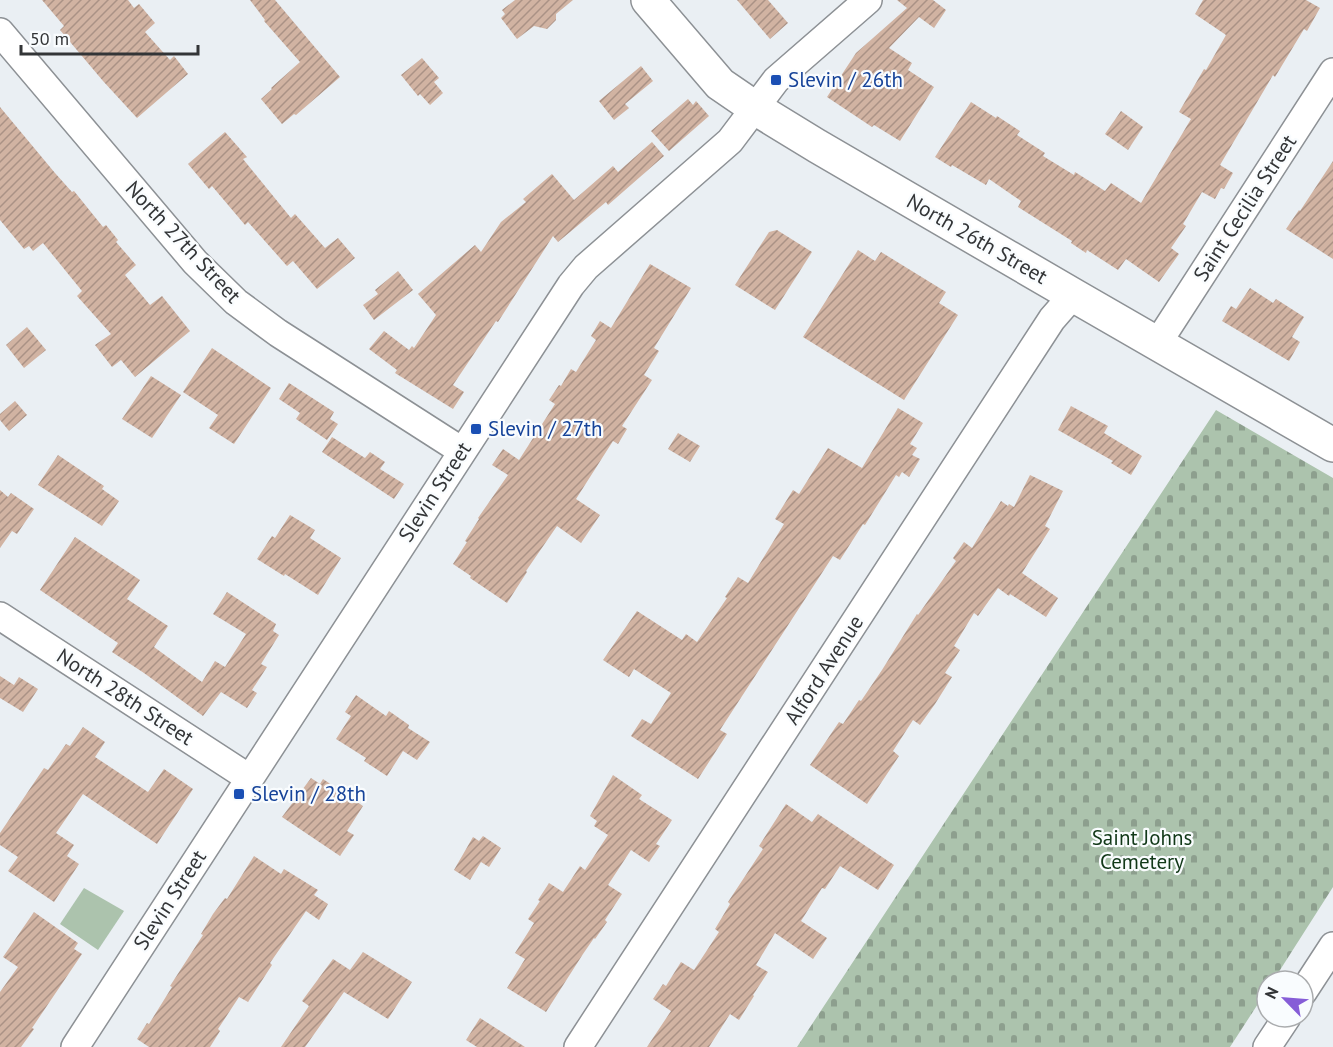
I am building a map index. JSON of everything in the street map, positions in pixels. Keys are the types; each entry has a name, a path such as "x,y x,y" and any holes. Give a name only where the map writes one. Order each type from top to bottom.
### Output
{"street":[{"name":"North 26th Street","path":"648,0 720,84 755,108 1333,445"},
{"name":"Slevin Street","path":"75,1047 571,285 586,267 730,141 776,80 868,0"},
{"name":"North 27th Street","path":"0,32 195,262 236,302 278,333 462,451"},
{"name":"Saint Cecilia Street","path":"1157,344 1333,72"},
{"name":"Alford Avenue","path":"578,1047 1046,328 1073,295"},
{"name":"North 28th Street","path":"0,616 249,778"},
{"path":"1315,974 1333,946"},
{"path":"1267,1047 1279,1029"}],"green space":[{"name":"Saint Johns Cemetery","path":"1216,410 1333,478 1333,887 1281,969 1255,969 1255,1008 1230,1047 797,1047"},
{"path":"84,888 124,911 98,950 60,924"}],"building":[{"path":"42,0 128,0 134,8 139,4 155,23 145,32 170,60 174,56 188,74 137,118 60,30 64,26"},
{"path":"250,0 275,0 340,77 296,115 294,114 282,124 261,99 300,62 264,21"},
{"path":"515,0 573,0 556,14 556,20 547,29 534,26 517,39 501,18 505,14 502,10"},
{"path":"737,0 768,0 788,23 770,39"},
{"path":"897,0 933,0 946,10 934,28 919,17 889,48 912,63 908,70 934,87 900,141 874,125 872,127 827,97 856,53 907,8"},
{"path":"1203,0 1306,0 1320,8 1307,31 1304,29 1275,77 1273,75 1220,165 1233,173 1224,189 1221,188 1215,199 1202,192 1183,224 1186,226 1171,248 1179,254 1159,282 1126,259 1118,270 1087,250 1086,253 1071,243 1072,241 1018,207 1021,201 989,179 986,185 935,157 971,102 1020,131 1017,135 1045,153 1043,156 1074,175 1075,172 1105,191 1111,183 1141,203 1191,119 1179,112 1226,35 1195,14"},
{"path":"422,58 439,78 434,82 443,93 430,105 420,94 418,96 401,75"},
{"path":"641,66 653,81 625,104 629,108 614,120 599,101"},
{"path":"688,99 693,105 696,101 709,116 669,151 651,131"},
{"path":"0,107 55,173 72,192 74,191 103,227 106,225 118,240 116,242 136,265 125,275 150,305 162,296 190,331 135,377 121,360 112,367 95,345 111,334 77,296 82,291 43,243 33,251 29,246 24,249 0,220"},
{"path":"1121,111 1143,127 1128,150 1105,134"},
{"path":"225,132 247,157 243,159 291,218 295,214 325,248 338,238 355,258 317,289 293,261 287,266 248,222 245,225 212,186 209,189 188,164"},
{"path":"652,142 664,156 608,205 606,202 558,242 553,236 498,322 496,321 453,385 464,392 453,409 395,373 397,370 369,349 384,331 409,350 412,346 414,348 436,315 418,294 475,245 481,252 501,222 526,202 523,199 552,174 574,200 613,166 618,172"},
{"path":"1333,161 1333,259 1286,229"},
{"path":"777,230 812,252 775,310 735,285 769,232"},
{"path":"858,250 875,261 881,252 946,292 939,303 958,315 904,400 803,337"},
{"path":"650,264 691,288 654,348 659,351 644,375 652,380 622,426 627,429 618,444 613,441 576,499 600,515 581,543 557,526 507,603 453,564 478,518 508,475 492,465 503,449 519,460 555,404 549,400 571,369 576,372 596,340 591,336 600,321 611,328"},
{"path":"398,271 413,290 374,320 363,305 378,294 375,290"},
{"path":"1250,288 1273,303 1276,299 1304,317 1292,337 1300,342 1289,361 1222,321 1231,306 1236,309"},
{"path":"27,327 46,350 24,368 6,345"},
{"path":"212,348 271,388 234,444 209,428 218,415 183,392"},
{"path":"151,376 181,395 152,438 122,419"},
{"path":"289,383 334,412 330,419 338,424 327,440 296,419 300,413 279,399"},
{"path":"15,401 27,415 9,431 0,420 0,414"},
{"path":"1071,406 1108,426 1104,433 1142,456 1131,475 1111,463 1113,461 1058,430"},
{"path":"898,408 923,423 910,444 917,448 912,455 920,459 909,477 902,472 899,477 896,475 840,560 833,556 720,730 727,734 698,779 631,736 642,719 651,724 671,693 634,669 629,677 603,660 637,611 682,640 686,634 697,642 727,598 725,597 738,577 748,583 784,524 775,519 793,490 799,494 828,448 862,468"},
{"path":"678,433 700,446 690,462 668,449"},
{"path":"332,437 365,458 370,452 385,462 380,469 404,484 394,499 322,452"},
{"path":"58,455 104,486 102,489 119,501 102,526 38,485"},
{"path":"1030,475 1063,491 1045,526 1050,529 1022,573 1058,598 1046,617 998,588 978,616 974,613 954,646 960,650 945,673 952,677 920,725 913,720 893,751 899,756 867,804 810,765 839,722 843,724 859,700 861,701 917,614 956,561 953,558 964,542 972,548 1001,501 1014,507"},
{"path":"0,490 8,497 11,493 34,509 17,534 12,531 0,548"},
{"path":"290,515 315,530 310,538 341,558 318,595 257,559 272,536 275,538"},
{"path":"75,537 140,580 127,599 168,626 154,647 202,682 215,661 225,667 246,634 213,614 227,592 276,624 273,631 279,635 261,664 267,667 252,690 257,693 247,708 221,692 203,716 112,652 118,643 40,590"},
{"path":"0,676 14,685 19,677 38,689 23,712 0,698"},
{"path":"356,695 386,716 389,711 409,725 408,728 430,742 417,760 403,751 387,776 364,761 366,758 336,739 351,716 345,712"},
{"path":"83,727 105,742 95,757 148,792 164,769 193,789 157,844 83,794 56,833 74,845 67,856 79,864 54,902 8,871 18,857 0,845 0,833 44,768 48,770 66,744 70,746"},
{"path":"613,775 642,795 639,799 672,820 656,844 660,846 649,862 631,850 608,885 622,894 605,920 607,922 583,954 546,1012 507,988 525,959 515,953 534,923 528,919 549,883 563,892 580,866 585,870 608,835 594,826 597,821 590,816"},
{"path":"311,778 320,784 323,779 363,806 347,831 354,835 340,856 282,817"},
{"path":"786,804 812,822 818,814 894,865 878,890 840,866 825,889 822,888 801,921 827,938 813,959 775,933 756,965 768,972 739,1020 730,1014 709,1047 647,1047 671,1011 653,999 663,984 666,986 681,962 694,970 719,932 715,929 730,904 728,902 763,849 759,846"},
{"path":"483,836 501,848 489,867 481,862 470,880 454,870 473,837 479,841"},
{"path":"254,856 281,874 284,869 318,890 314,895 328,904 319,920 306,911 270,963 272,965 248,1002 239,997 218,1029 220,1031 210,1047 149,1047 137,1039 172,987 170,986 203,935 201,934 213,914 225,898 227,899"},
{"path":"34,912 78,943 74,949 82,954 21,1047 0,1047 0,992 18,967 3,957"},
{"path":"363,952 412,982 388,1019 344,992 305,1047 281,1047 309,1006 302,1001 333,959 350,970"},
{"path":"480,1018 525,1047 477,1047 466,1040"}],"place":[{"name":"Slevin / 26th","path":"776,80"},
{"name":"Slevin / 27th","path":"476,429"},
{"name":"Slevin / 28th","path":"239,794"}]}
